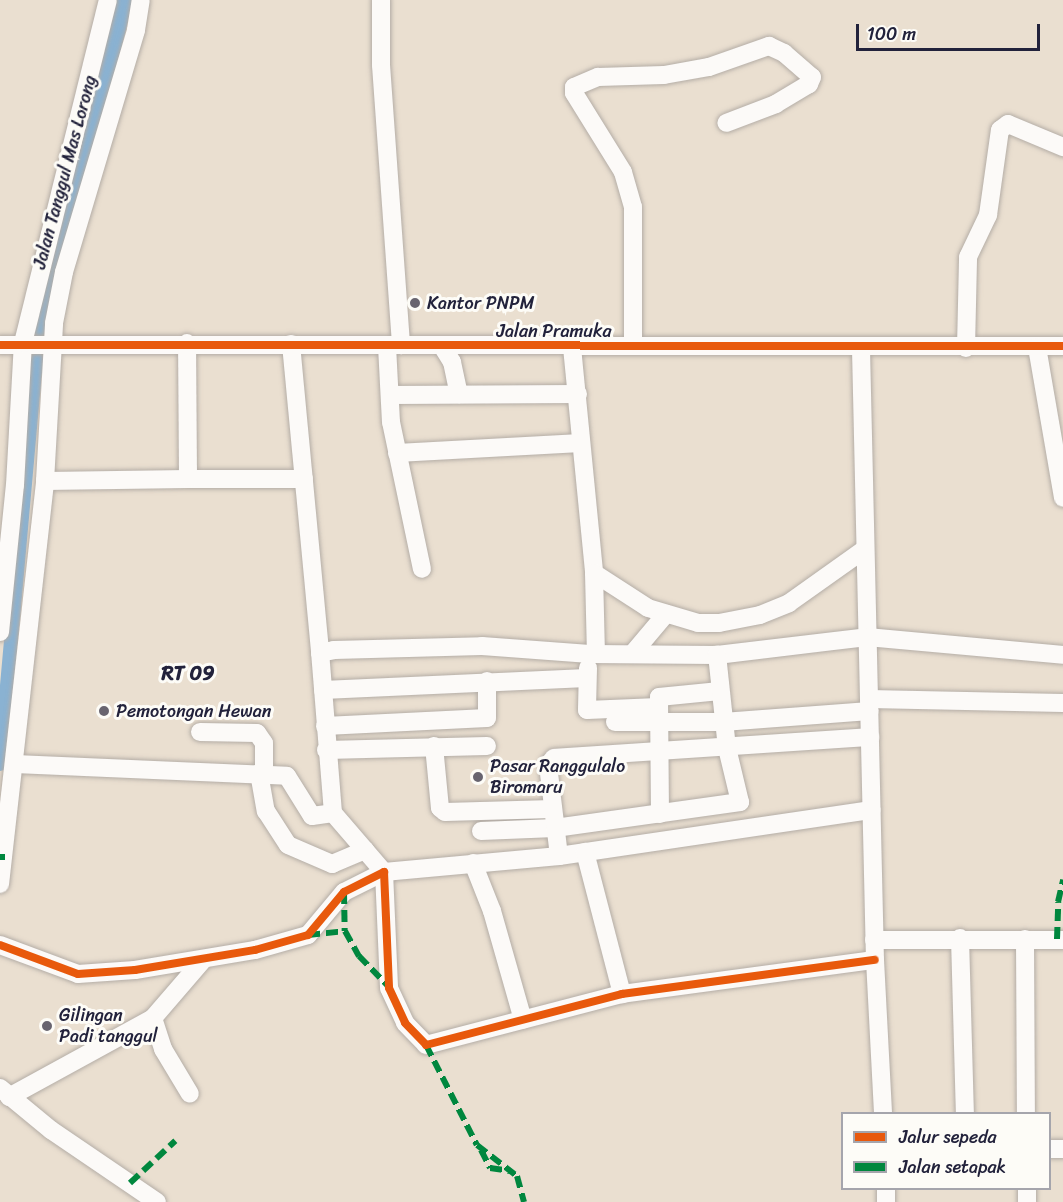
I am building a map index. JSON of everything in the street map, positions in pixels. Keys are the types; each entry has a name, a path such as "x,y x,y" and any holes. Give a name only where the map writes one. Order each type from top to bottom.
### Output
{"street":[{"name":"Jalan Tanggul Mas Lorong","path":"37,343 108,0"},
{"path":"0,632 15,485 37,343 64,272 136,30 141,0"},
{"path":"381,0 381,65 394,346 390,395 397,453 422,569"},
{"path":"633,346 633,207 623,172 574,93 574,87 598,77 664,75 709,67 769,46 784,53 812,76 809,84 776,104 726,123"},
{"path":"966,348 968,257 988,215 1000,130 1008,124 1063,147"},
{"path":"0,884 15,764 22,669 45,481 37,343"},
{"path":"187,343 188,479"},
{"name":"Jalan Pramuka","path":"0,345 187,343 861,349 1063,346"},
{"path":"291,344 333,813 384,872 389,988 405,1023 419,1038 426,1045 622,994 875,960"},
{"path":"442,346 452,362 459,394"},
{"path":"572,347 594,573 593,654 587,678 586,710 615,716 659,715 723,722 783,718 869,705 1063,703"},
{"path":"1037,347 1063,498"},
{"path":"861,349 874,940 883,1112"},
{"path":"390,395 578,394"},
{"path":"397,453 581,443"},
{"path":"45,481 304,479"},
{"path":"594,573 648,608 666,614 718,623 760,615 820,584 866,549"},
{"path":"633,653 666,614"},
{"path":"320,653 390,646 482,646 593,654 717,655 867,637 1063,655"},
{"path":"717,655 726,748 750,830"},
{"path":"323,690 587,678"},
{"path":"324,726 487,718 487,681"},
{"path":"660,814 658,751 661,695 720,691"},
{"path":"615,716 615,753"},
{"path":"783,718 784,743"},
{"path":"200,732 257,733 264,743 262,772 267,811 288,845 332,864 365,850"},
{"path":"559,856 550,760 615,753 726,748 870,737"},
{"path":"434,746 440,808 445,812 553,809"},
{"path":"326,750 487,746"},
{"path":"15,764 262,772 287,776 312,816 333,813"},
{"path":"481,831 555,828 740,802"},
{"path":"0,945 78,974 204,959 300,939 344,892 384,872 559,856 750,830 872,810"},
{"path":"585,852 622,994"},
{"path":"473,863 492,910 523,1020"},
{"path":"874,940 960,938 1063,940"},
{"path":"960,938 965,1112"},
{"path":"1025,939 1026,1112"},
{"path":"157,1202 4,1092 153,1018 204,959"},
{"path":"153,1018 163,1049 190,1094"}],"waterway":[{"path":"36,364 41,323 122,0"},
{"path":"0,764 36,364"}],"marked path":[{"path":"0,857 5,857"},
{"path":"1057,939 1058,902 1063,880"},
{"path":"344,892 345,931 359,956 389,987"},
{"path":"308,935 345,931"},
{"path":"426,1045 477,1145 517,1176 524,1202"},
{"path":"130,1183 175,1141"},
{"path":"481,1150 490,1168 511,1171"}],"cycle path":[{"path":"0,345 1063,346"},
{"path":"0,945 78,974 135,970 255,950 308,935 344,892 384,872 389,988 405,1023 426,1045 622,994 875,960"}],"place":[{"name":"Kantor PNPM","path":"415,303"},
{"name":"Pemotongan Hewan","path":"104,711"},
{"name":"Pasar Ranggulalo Biromaru","path":"478,777"},
{"name":"Gilingan Padi tanggul","path":"47,1026"}],"district":[{"name":"RT 09","path":"188,673"}]}
